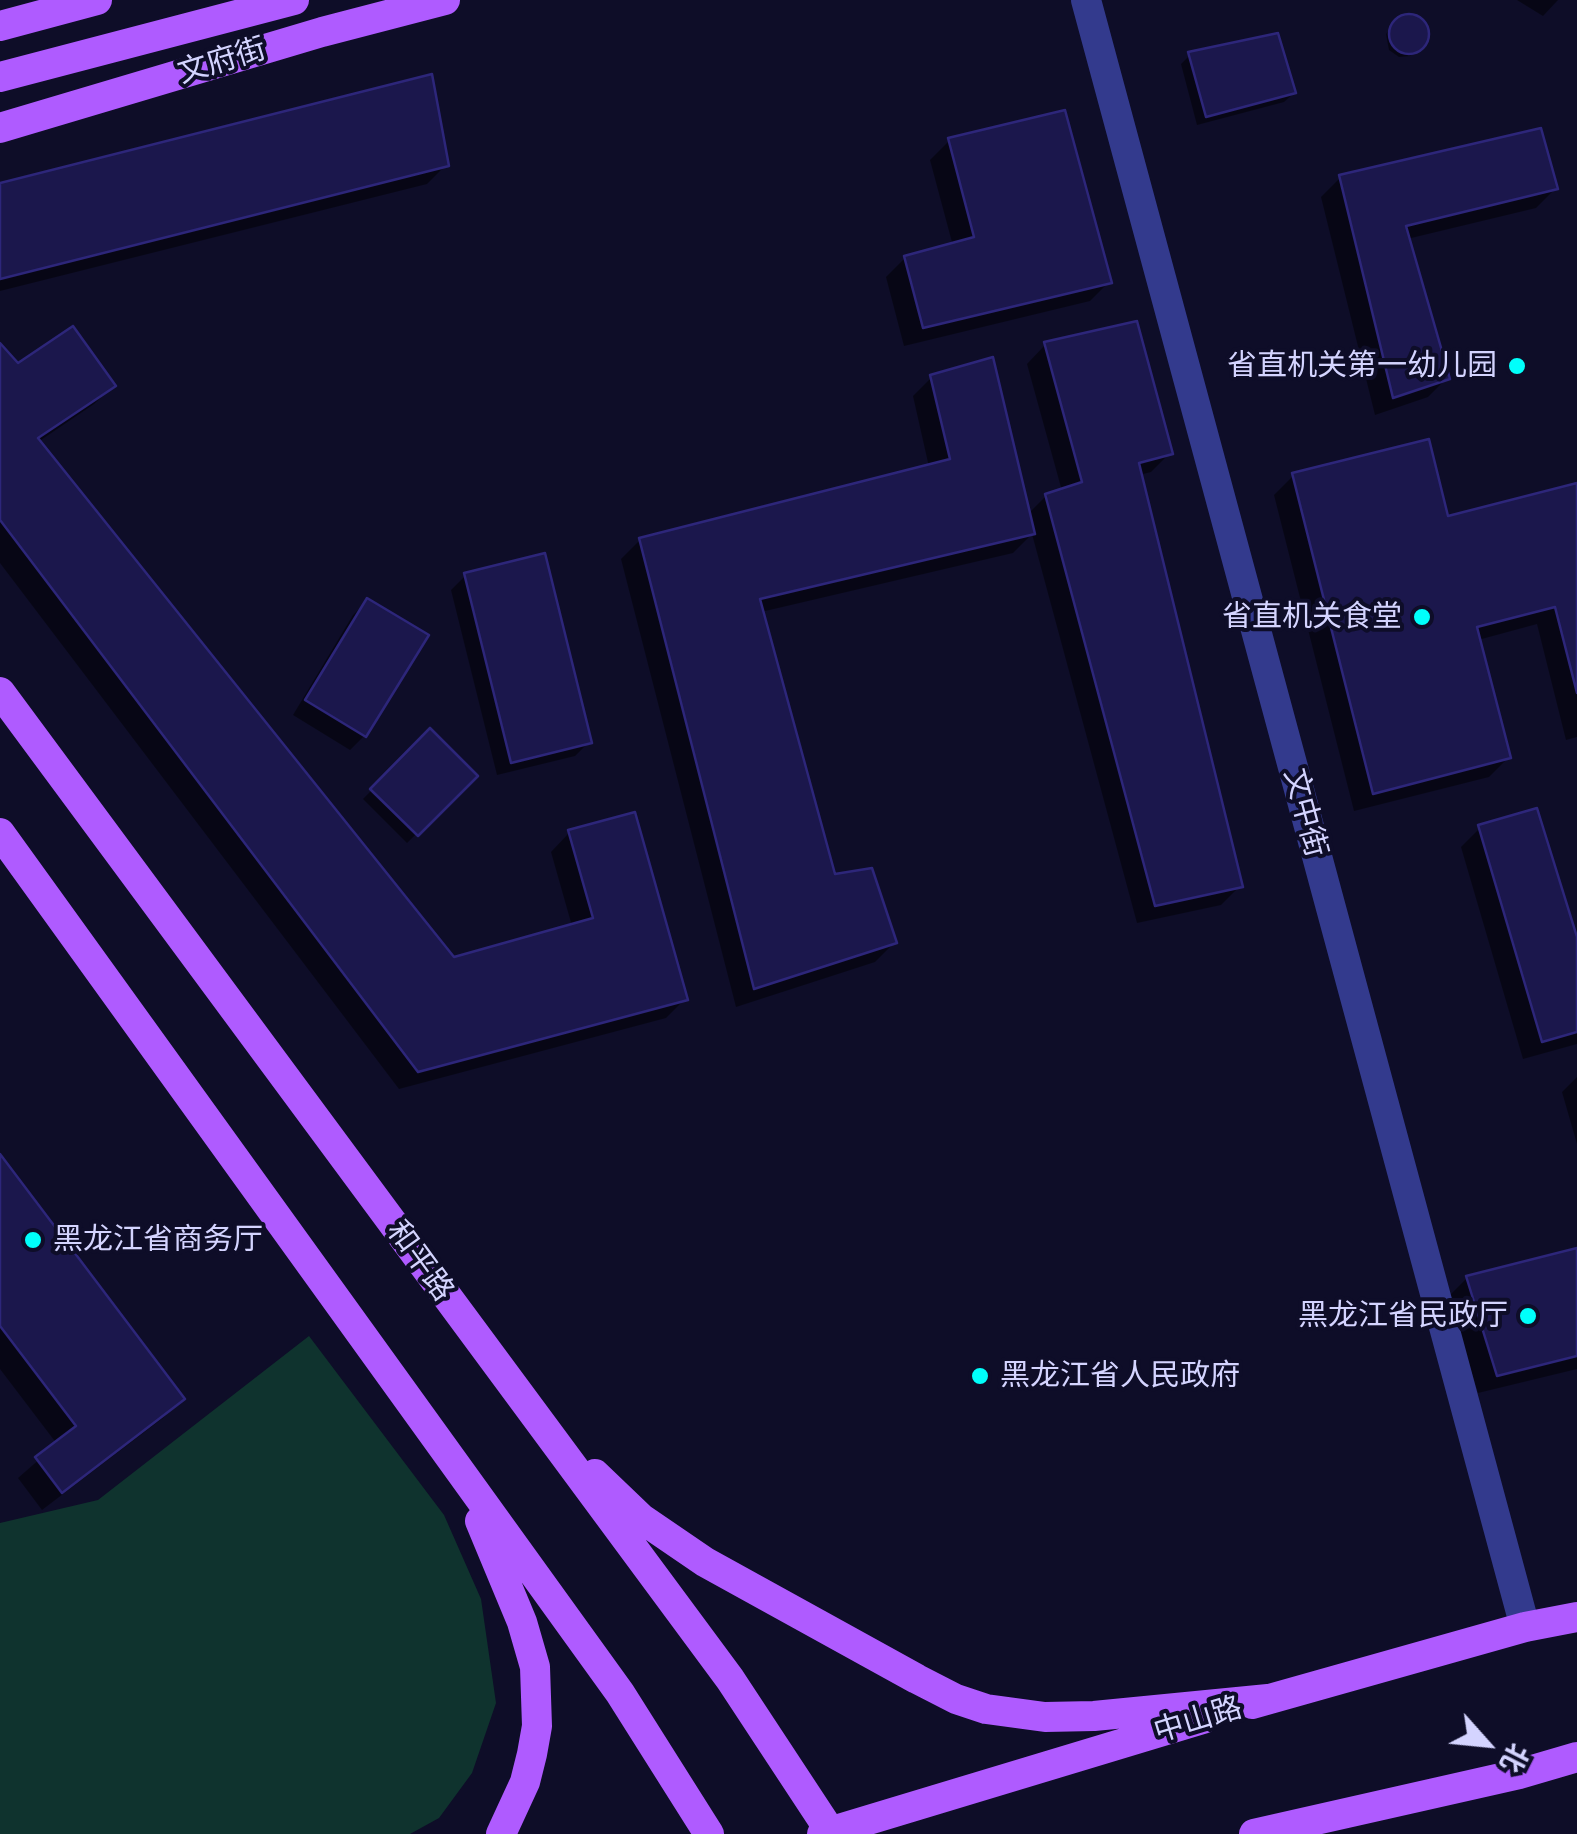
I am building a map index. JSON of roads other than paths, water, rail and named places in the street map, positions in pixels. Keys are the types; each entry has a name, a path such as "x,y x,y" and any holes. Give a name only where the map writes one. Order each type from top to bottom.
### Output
{"main road":[{"path":"0,26 97,0"},
{"name":"文府街","path":"0,76 294,0"},
{"name":"文府街","path":"0,128 322,32 444,0"},
{"name":"和平路","path":"0,692 730,1679 829,1833"},
{"path":"0,833 620,1693 708,1834"},
{"path":"530,1410 642,1519 671,1540 740,1582 956,1698 986,1709 1045,1717 1268,1699"},
{"path":"459,1472 522,1622 535,1667 537,1726 532,1754 525,1782 501,1834"},
{"name":"中山路","path":"829,1833 1268,1699 1577,1615"},
{"path":"1254,1834 1577,1760"}],"street":[{"name":"文中街","path":"1086,0 1524,1627"}],"place":[{"name":"省直机关第一幼儿园","path":"1517,366"},
{"name":"省直机关食堂","path":"1422,617"},
{"name":"黑龙江省商务厅","path":"33,1240"},
{"name":"黑龙江省民政厅","path":"1528,1316"},
{"name":"黑龙江省人民政府","path":"980,1376"}]}
